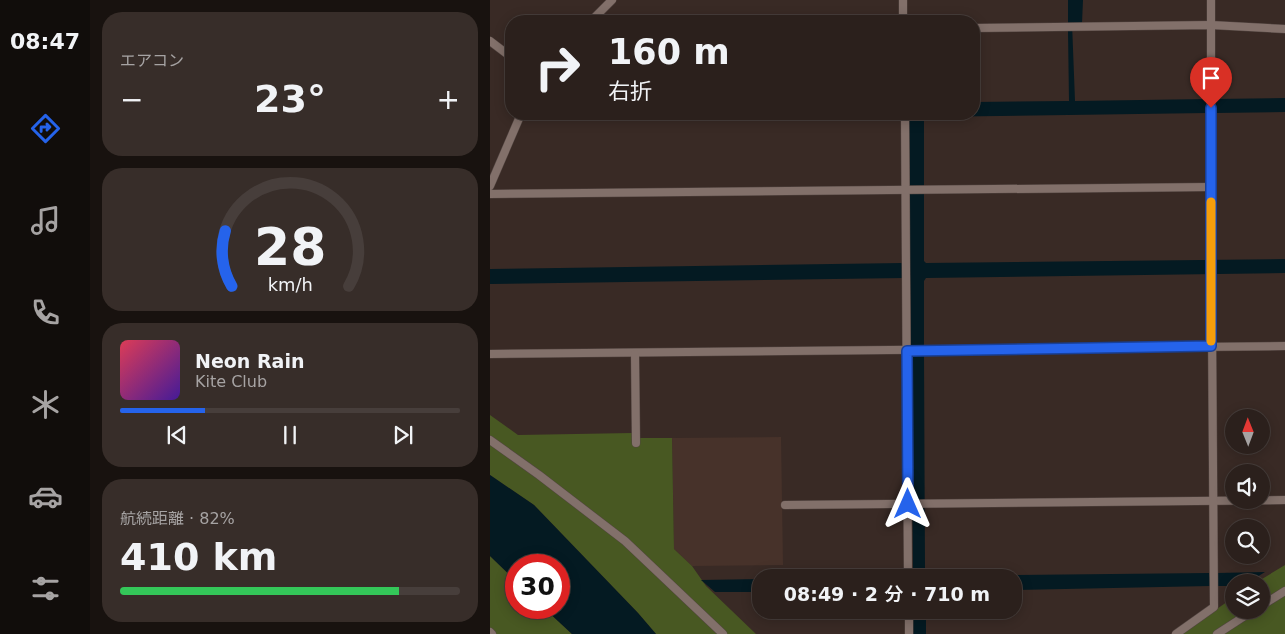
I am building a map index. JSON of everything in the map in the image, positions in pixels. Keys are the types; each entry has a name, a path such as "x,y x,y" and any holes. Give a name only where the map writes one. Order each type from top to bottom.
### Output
{"street":[{"path":"597,15 612,0"},
{"path":"902,0 903,15"},
{"path":"1176,634 1214,607 1210,187 1211,0"},
{"path":"980,28 1211,26 1285,29"},
{"path":"490,41 505,52"},
{"path":"490,186 518,120"},
{"path":"906,120 913,190 907,272 914,351 908,504 908,569"},
{"path":"490,194 1210,187"},
{"path":"490,354 1285,346"},
{"path":"635,354 636,443"},
{"path":"490,440 539,475 624,541 723,634"},
{"path":"785,505 1285,500"},
{"path":"1270,600 1285,591"},
{"path":"909,619 909,634"},
{"path":"1217,634 1240,619"}],"shaded area":[{"path":"781,437 783,565 692,566 674,549 672,438"}],"green space":[{"path":"490,415 518,435 632,433 632,438 672,438 674,549 692,566 706,586 756,634 656,634 534,505 490,475"},
{"path":"490,556 505,570 505,619 556,619 572,634 490,634"},
{"path":"1285,565 1285,634 1181,634 1225,603 1225,619 1270,619 1270,574"}],"water":[{"path":"1068,0 1083,0 1082,23 1072,23 1075,101 1207,99 1207,105 1215,99 1285,98 1285,112 1215,113 1215,108 1207,107 1207,113 980,116 980,102 1069,101 1068,31 1070,30 1070,23 1068,23"},
{"path":"522,120 617,120 522,121"},
{"path":"909,120 924,120 924,261 926,263 1285,259 1285,273 926,278 924,281 924,347 919,348 919,353 924,354 925,569 913,569 911,354 916,353 911,347 910,273 904,273 904,278 490,284 490,269 903,263 904,269 910,269"},
{"path":"490,475 534,505 656,634 572,634 556,619 570,619 570,554 505,554 505,570 490,556"},
{"path":"1265,572 1262,574 1225,574 1225,586 1217,586 1217,581 1210,581 1210,586 1022,590 1022,575 1209,573 1210,578 1217,578 1217,573"},
{"path":"752,579 752,592 715,592 701,580"},
{"path":"913,619 926,619 926,634 913,634"}],"slow traffic":[{"path":"1211,202 1211,341"}],"route":[{"path":"908,504 907,351 1211,346 1211,108"}]}
